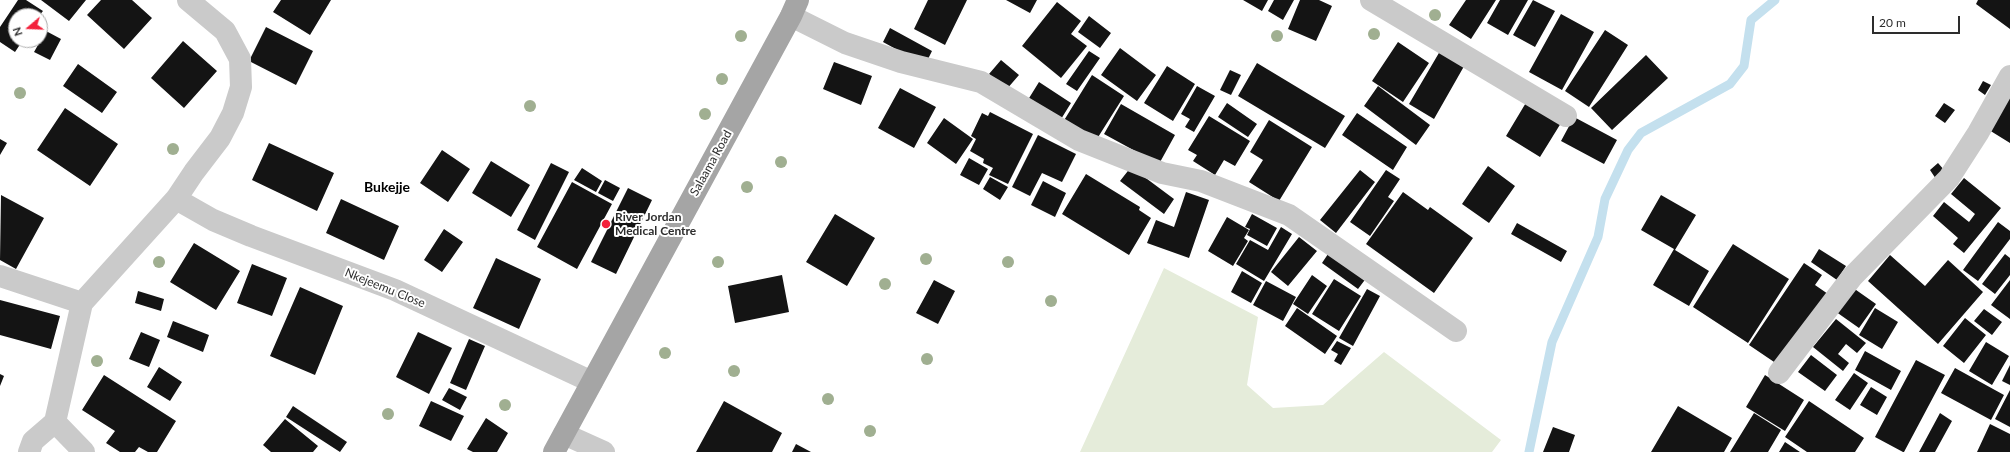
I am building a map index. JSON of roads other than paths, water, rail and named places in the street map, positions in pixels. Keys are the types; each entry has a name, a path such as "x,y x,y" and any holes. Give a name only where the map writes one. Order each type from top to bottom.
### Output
{"main road":[{"name":"Salaama Road","path":"559,443 794,8"}],"street":[{"path":"29,452 34,441 55,422 82,303 176,199 220,138 233,114 241,87 240,59 226,31 188,0"},
{"path":"1371,0 1566,116"},
{"path":"794,8 845,43 901,62 981,82 1079,140 1162,173 1201,181 1289,215 1456,331"},
{"path":"1779,373 1852,277 1949,178 1978,133 2010,76"},
{"name":"Nkejeemu Close","path":"176,199 213,220 251,236 395,290 592,382"},
{"path":"0,276 82,303"},
{"path":"55,422 84,452"},
{"path":"559,443 604,452"}],"waterway":[{"path":"1529,452 1552,342 1598,237 1605,199 1628,150 1641,133 1730,84 1744,66 1751,20 1775,0"}],"place":[{"name":"River Jordan Medical Centre","path":"606,224"}],"district":[{"name":"Bukejje","path":"387,187"}]}
